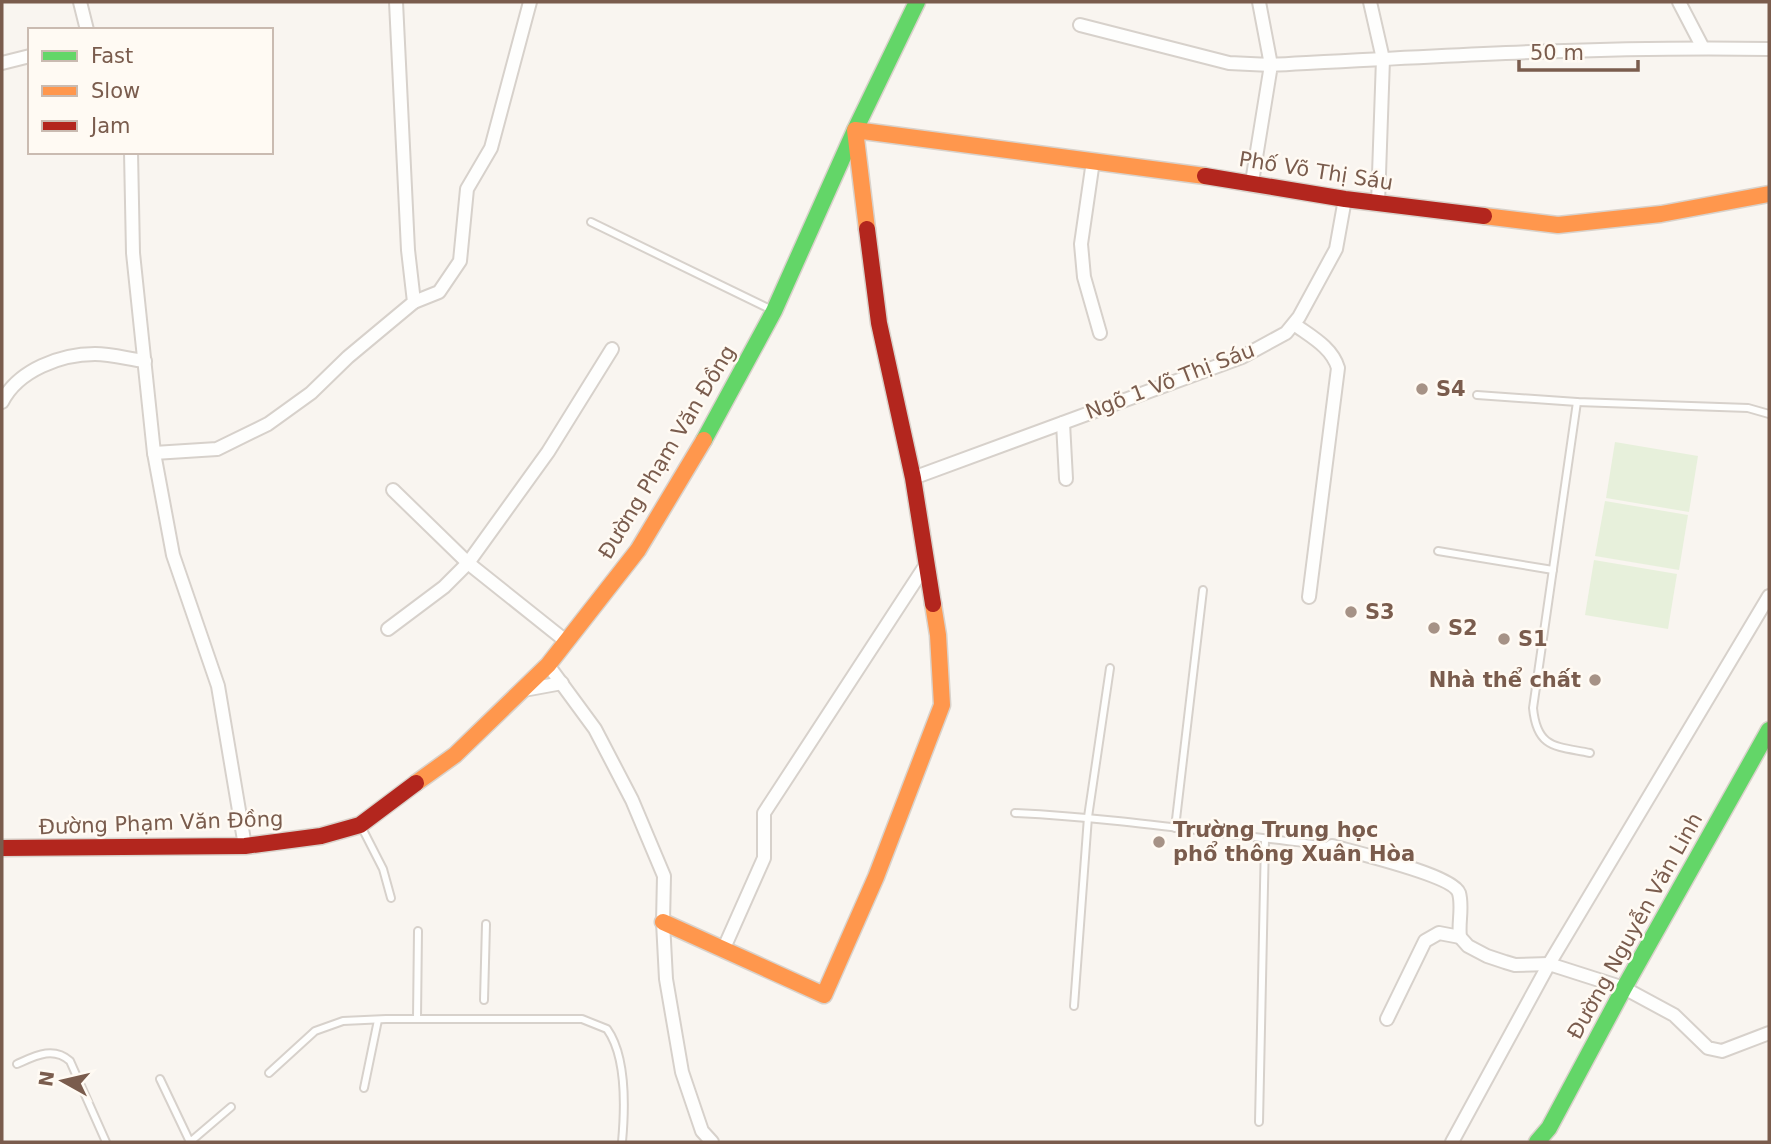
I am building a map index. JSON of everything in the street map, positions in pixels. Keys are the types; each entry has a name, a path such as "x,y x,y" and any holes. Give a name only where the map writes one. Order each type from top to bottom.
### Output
{"street":[{"path":"80,2 86,28"},
{"path":"397,2 408,250 414,302"},
{"path":"154,453 217,449 268,424 311,393 348,357 414,302 439,292 460,261 467,189 491,148 530,2"},
{"name":"Đường Phạm Văn Đồng","path":"2,848 246,846 321,836 360,825 455,755 548,665 638,550 718,418 774,311 855,130 917,2"},
{"path":"1252,182 1271,65 1259,2"},
{"path":"1370,2 1383,59 1378,203"},
{"path":"1679,2 1703,48"},
{"path":"1080,25 1219,61 1245,65 1703,48 1769,49"},
{"path":"2,63 28,56"},
{"path":"663,922 824,995 876,877 942,705 938,635 913,478 879,323 855,130"},
{"name":"Phố Võ Thị Sáu","path":"855,130 1252,182 1345,199 1558,225 1661,214 1769,194"},
{"path":"131,154 133,253 154,453 173,555 218,687 246,846"},
{"path":"1093,161 1081,244 1084,277 1100,333"},
{"name":"Ngõ 1 Võ Thị Sáu","path":"913,478 1242,357 1286,333 1294,324 1336,249 1345,199"},
{"path":"1294,324 1329,351 1336,359 1338,368 1309,597"},
{"path":"388,629 444,587 467,563 548,452 612,349"},
{"path":"3,398 47,362 95,354 145,361"},
{"path":"1063,423 1066,479"},
{"path":"393,490 467,563 567,642"},
{"path":"724,948 764,858 764,813 927,563"},
{"path":"1452,1142 1549,964 1769,596"},
{"path":"548,665 595,729 632,800 664,876 666,979 682,1072 702,1131 712,1142"},
{"path":"524,690 562,683"},
{"name":"Đường Nguyễn Văn Linh","path":"1537,1142 1549,1128 1769,730"},
{"path":"1332,846 1420,871 1451,884 1460,895 1460,937"},
{"path":"1387,1019 1425,941 1439,933 1460,937 1468,946 1505,962 1524,965 1549,964 1624,988 1665,1009 1708,1048 1715,1051 1722,1051 1769,1033"}],"lane":[{"path":"592,222 774,311"},
{"path":"1477,395 1748,408 1769,414"},
{"path":"1577,401 1533,708 1538,734 1546,742 1590,753"},
{"path":"1438,551 1553,569"},
{"path":"1175,828 1203,590"},
{"path":"1074,1006 1088,817 1110,668"},
{"path":"1015,813 1088,817 1332,846"},
{"path":"360,825 383,869 391,898"},
{"path":"1259,1122 1265,839"},
{"path":"484,1000 486,924"},
{"path":"418,931 418,1019"},
{"path":"269,1073 314,1031 343,1021 582,1018 604,1027 611,1034 620,1057 624,1115 622,1142"},
{"path":"364,1088 378,1020"},
{"path":"17,1063 42,1054 55,1053 70,1060 106,1142"},
{"path":"160,1079 190,1142 231,1107"}],"green space":[{"path":"1615,442 1698,456 1689,512 1606,498"},
{"path":"1605,501 1688,515 1679,570 1595,556"},
{"path":"1594,560 1677,574 1668,629 1585,615"}],"traffic: fast":[{"path":"704,440 774,311 855,130 917,2"},
{"path":"1537,1142 1549,1128 1769,730"}],"traffic: slow":[{"path":"867,229 855,130 1205,176"},
{"path":"1484,216 1558,225 1661,214 1769,194"},
{"path":"416,783 455,755 548,665 638,550 704,440"},
{"path":"663,922 824,995 876,877 942,705 938,635 933,604"}],"traffic: jam":[{"path":"1205,176 1345,199 1484,216"},
{"path":"867,229 879,323 913,478 933,604"},
{"path":"2,848 245,846 321,836 360,825 416,783"}],"place":[{"name":"S4","path":"1422,389"},
{"name":"S3","path":"1351,612"},
{"name":"S2","path":"1434,628"},
{"name":"S1","path":"1504,639"},
{"name":"Nhà thể chất","path":"1595,680"},
{"name":"Trường Trung học phổ thông Xuân Hòa","path":"1159,842"}]}
